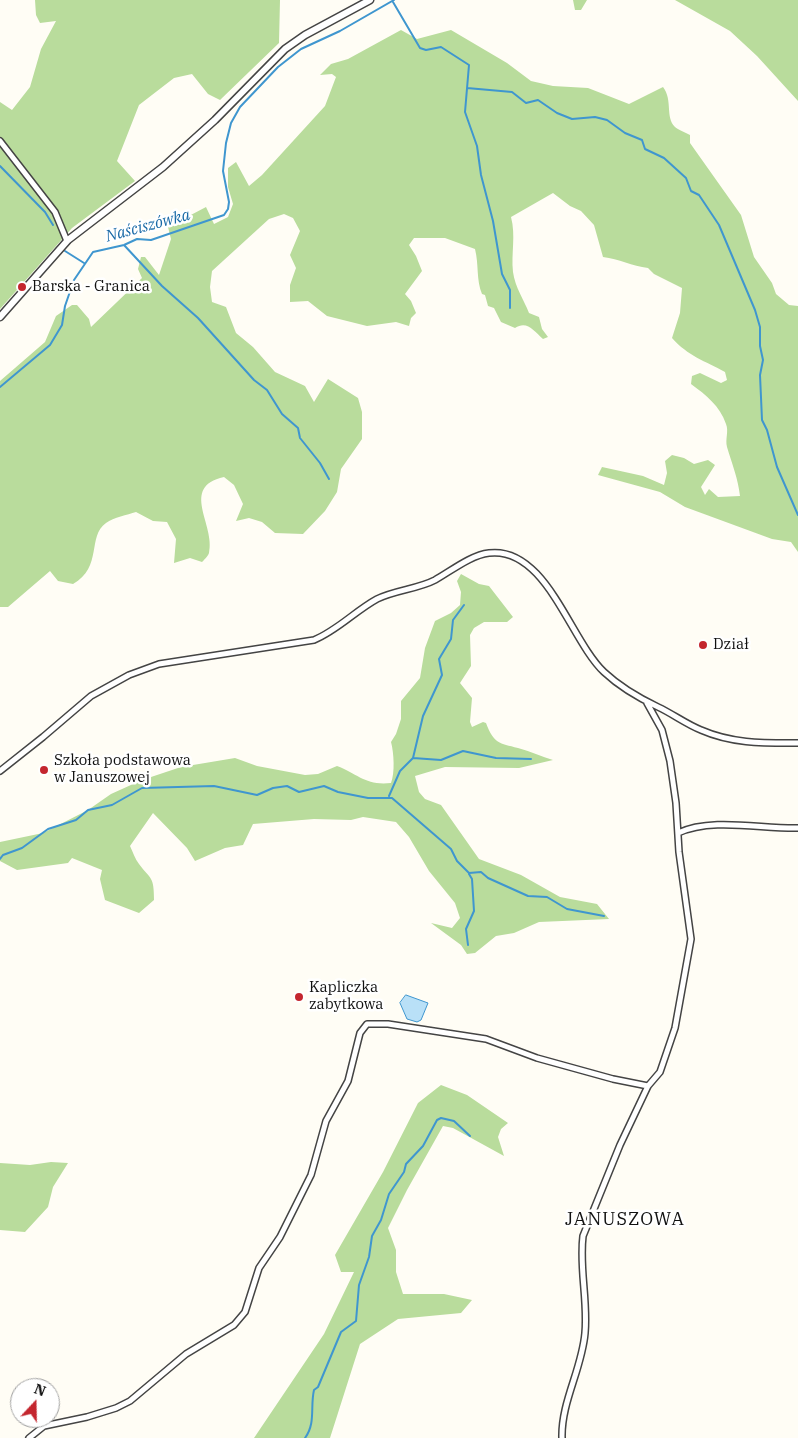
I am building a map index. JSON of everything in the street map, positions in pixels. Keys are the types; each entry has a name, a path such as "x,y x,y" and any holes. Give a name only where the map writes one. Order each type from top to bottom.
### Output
{"street":[{"path":"0,317 68,241 162,167 215,120 286,49 305,35 370,0"},
{"path":"0,141 45,198 68,241"},
{"path":"0,770 43,737 91,696 129,675 159,664 314,640 325,635 378,598 432,582 487,553 511,555 533,569 592,659 606,673 647,703 718,737 751,743 798,743"},
{"path":"562,1438 562,1422 578,1371 585,1333 586,1314 581,1252 583,1236 620,1145 648,1086 660,1072 675,1028 691,939 670,761 662,730 647,703"},
{"path":"678,832 692,826 709,825 774,829 798,828"},
{"path":"29,1438 44,1426 87,1417 116,1408 130,1401 186,1354 234,1325 245,1312 260,1268 285,1229 311,1175 326,1121 348,1081 360,1033 367,1024 388,1024 486,1039 537,1058 612,1079 648,1086"}],"green space":[{"path":"35,0 280,0 279,43 220,100 208,94 192,74 174,78 139,105 117,161 135,181 72,228 0,309 0,102 12,110 30,87 41,49 56,21 40,23 36,15"},
{"path":"573,0 587,0 581,10 575,10"},
{"path":"675,0 798,0 798,101 757,56 730,31"},
{"path":"401,30 417,39 451,30 507,63 531,81 553,86 588,88 629,104 663,87 668,97 672,123 676,128 690,135 690,143 741,215 754,257 772,283 776,294 789,305 798,306 798,552 791,542 772,539 685,507 660,492 598,475 602,467 643,476 664,485 667,473 665,461 672,455 684,458 694,464 708,460 715,465 701,487 705,495 709,489 718,497 740,496 727,447 727,427 712,401 691,384 692,376 700,373 721,383 727,380 725,372 691,354 672,338 680,313 682,288 654,274 648,268 603,257 594,225 581,211 570,206 553,193 511,217 514,278 529,313 539,317 542,329 548,337 543,339 527,326 523,325 515,328 501,322 494,308 488,306 485,295 482,294 475,249 445,238 414,238 409,245 422,271 405,294 411,301 416,313 411,318 409,326 396,322 367,326 327,316 308,301 290,302 290,285 296,268 290,255 300,231 293,218 284,214 269,219 212,271 210,287 212,302 226,307 236,333 253,347 275,372 305,386 314,402 328,379 358,398 362,412 362,439 341,469 337,492 325,511 303,534 275,533 262,522 249,518 236,521 243,504 234,485 224,477 211,482 204,489 201,498 210,542 209,553 202,562 190,558 174,563 176,539 167,522 153,521 136,512 113,519 100,529 92,561 82,577 73,584 58,581 50,571 8,607 0,607 0,381 45,342 56,316 72,305 77,305 89,319 91,327 142,278 138,269 141,257 145,257 159,275 171,239 168,227 206,207 214,224 228,217 233,204 228,187 228,168 236,162 249,186 262,175 325,106 336,77 332,74 320,75 331,64 348,59"},
{"path":"461,574 479,584 489,586 513,617 507,622 484,622 474,628 470,635 471,666 460,683 472,698 470,722 472,727 483,722 486,723 492,735 498,741 553,760 519,768 445,767 415,776 419,792 425,799 441,805 479,859 521,875 560,897 597,904 609,919 539,922 514,933 496,936 475,953 467,954 461,945 431,923 452,928 460,918 455,903 429,871 409,837 396,822 363,817 351,820 314,819 253,824 243,845 225,848 195,861 187,848 153,813 130,846 138,862 151,879 153,886 154,900 139,913 105,900 100,879 102,870 72,858 68,863 17,870 0,861 0,842 43,833 88,810 111,794 142,780 181,767 235,758 257,766 305,775 318,774 337,766 368,781 391,783 394,763 391,742 401,719 401,701 420,678 425,648 435,621 451,613 460,605 461,592 457,581"},
{"path":"441,1085 467,1095 508,1123 501,1129 498,1137 504,1156 453,1128 443,1126 388,1228 396,1250 396,1272 403,1294 444,1294 472,1300 461,1313 398,1319 360,1344 330,1438 254,1438 324,1334 354,1272 341,1272 335,1255 383,1172 418,1103"},
{"path":"51,1162 68,1163 53,1187 48,1207 25,1232 0,1230 0,1163 30,1165"}],"water":[{"path":"406,995 428,1003 421,1020 417,1022 407,1019 400,1003"}],"waterway":[{"name":"Naściszówka","path":"0,387 50,345 62,325 65,306 74,280 93,252 124,245 137,239 151,240 224,215 228,209 229,202 223,171 226,143 231,123 240,107 278,67 301,49 340,31 394,0"},
{"path":"393,2 420,48 426,50 441,47 469,65 465,112 477,146 481,175 493,221 502,274 510,290 510,308"},
{"path":"467,88 512,92 526,103 538,100 557,113 572,119 595,117 607,120 625,133 642,140 645,149 664,158 686,178 691,191 699,195 719,225 755,310 760,327 760,346 763,360 760,375 762,420 767,430 777,467 798,515"},
{"path":"0,166 45,212 53,225"},
{"path":"124,245 162,286 198,318 254,380 267,390 282,414 298,428 300,438 320,463 329,479"},
{"path":"65,251 84,263"},
{"path":"389,796 400,771 413,758 423,716 442,675 439,659 451,639 453,620 464,605"},
{"path":"413,758 441,760 463,751 496,758 531,759"},
{"path":"0,859 3,855 22,848 48,829 76,820 88,810 112,805 142,788 214,786 257,795 273,788 287,786 299,792 324,786 338,792 368,798 392,798 451,849 457,861 469,873 481,872 488,878 528,896 547,897 567,909 604,916"},
{"path":"468,945 466,929 474,911 472,879 469,874"},
{"path":"305,1438 312,1421 314,1390 318,1387 341,1332 356,1321 359,1285 369,1257 372,1236 381,1220 389,1194 404,1172 406,1164 423,1146 437,1120 441,1118 454,1121 470,1136"}],"place":[{"name":"Barska - Granica","path":"22,287"},
{"name":"Dział","path":"703,645"},
{"name":"Szkoła podstawowa w Januszowej","path":"44,770"},
{"name":"Kapliczka zabytkowa","path":"299,997"}],"district":[{"name":"JANUSZOWA","path":"625,1220"}]}
